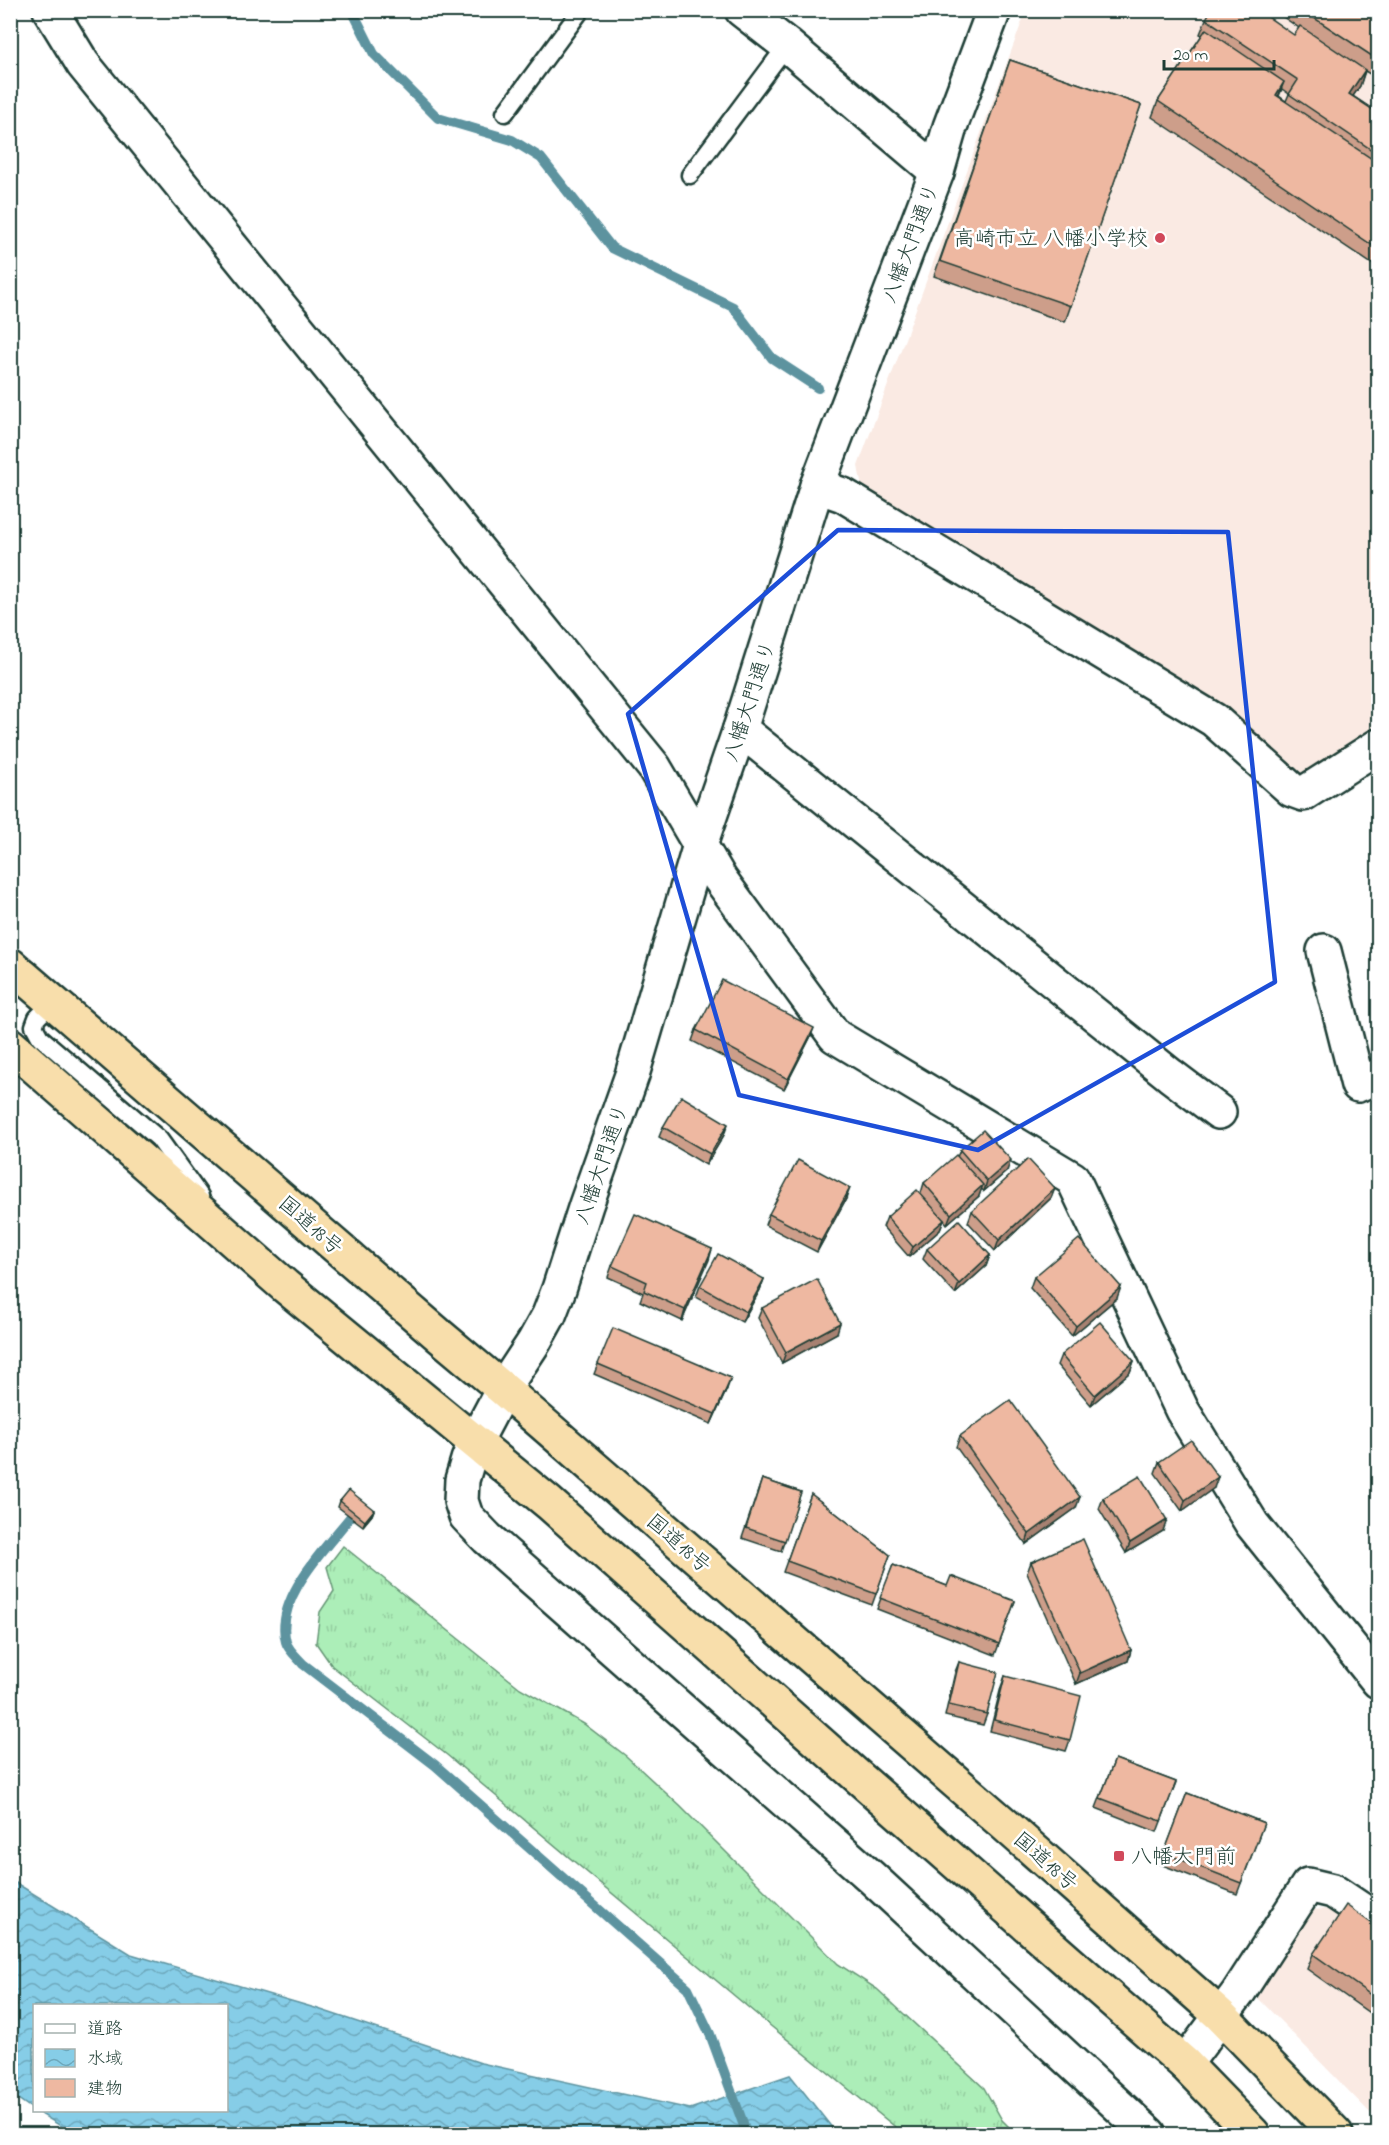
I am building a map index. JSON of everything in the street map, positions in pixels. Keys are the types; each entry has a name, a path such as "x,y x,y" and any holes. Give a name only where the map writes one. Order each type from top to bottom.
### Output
{"highway":[{"name":"国道18号","path":"10,965 503,1389 1220,2015 1336,2134"},
{"path":"10,1045 285,1286 549,1503 1185,2064 1254,2134"}],"street":[{"path":"50,10 82,64 654,767 720,879 835,1036 1073,1179 1182,1410 1252,1524 1378,1681"},
{"path":"742,10 787,45 937,172"},
{"name":"八幡大門通り","path":"994,10 950,127 937,172 817,486 740,729 700,845 632,1075 559,1289 549,1316 503,1389 475,1442 462,1480 461,1501 466,1516 487,1538 870,1876 1149,2134"},
{"path":"817,486 843,495 1214,720 1292,790 1303,794 1378,746"},
{"path":"740,729 1219,1112"},
{"path":"1324,951 1359,1085 1378,1076"},
{"path":"1185,2064 1238,1993 1308,1885 1333,1891 1378,1921"}],"lane":[{"path":"505,113 581,10"},
{"path":"690,175 787,45"},
{"path":"53,1002 38,1018 34,1026 40,1037 159,1139 228,1236"}],"highlighted area":[{"path":"838,530 1228,532 1275,982 978,1150 739,1095 628,714"}],"shaded area":[{"name":"高崎市立 八幡小学校","path":"1026,11 1378,11 1378,727 1299,782 1232,712 863,493 858,466"},
{"path":"1335,1909 1378,1938 1378,2121 1256,1996 1304,1910"}],"green space":[{"path":"343,1546 520,1688 584,1724 626,1756 680,1806 838,1964 877,1989 984,2088 1002,2120 1016,2134 904,2134 767,2023 447,1755 332,1666 316,1643 320,1612 334,1591 327,1567"}],"water":[{"path":"11,1880 131,1954 315,2008 481,2063 690,2109 790,2075 837,2134 74,2134 38,2112 228,2112 228,2004 33,2004 33,2109 11,2094"}],"building":[{"path":"1211,10 1258,10 1294,35 1300,26 1365,70 1349,94 1378,113 1378,154 1289,94 1298,80 1206,19"},
{"path":"1302,10 1378,10 1378,60"},
{"path":"1206,29 1284,82 1276,95 1378,163 1378,249 1158,101"},
{"path":"1010,60 1141,105 1071,306 940,261"},
{"path":"722,980 814,1028 788,1079 696,1030"},
{"path":"681,1096 728,1124 710,1154 663,1127"},
{"path":"983,1130 1011,1160 987,1181 960,1150"},
{"path":"956,1155 983,1185 951,1214 924,1183"},
{"path":"1028,1159 1055,1188 999,1240 972,1211"},
{"path":"798,1160 850,1188 821,1241 769,1214"},
{"path":"917,1190 944,1220 913,1247 887,1217"},
{"path":"635,1214 712,1249 685,1310 644,1291 647,1282 612,1266"},
{"path":"959,1220 990,1255 959,1284 927,1249"},
{"path":"1079,1239 1121,1287 1076,1326 1034,1277"},
{"path":"718,1254 764,1279 746,1312 700,1286"},
{"path":"817,1279 840,1323 786,1352 762,1308"},
{"path":"1100,1322 1134,1361 1095,1395 1061,1355"},
{"path":"613,1328 731,1378 715,1414 598,1364"},
{"path":"1010,1400 1080,1497 1029,1534 960,1436"},
{"path":"1191,1440 1218,1477 1185,1500 1159,1462"},
{"path":"1140,1476 1167,1520 1130,1543 1103,1498"},
{"path":"762,1479 801,1492 785,1541 746,1528"},
{"path":"349,1490 374,1510 365,1521 340,1501"},
{"path":"811,1494 890,1555 876,1594 787,1561"},
{"path":"1083,1539 1131,1650 1080,1673 1031,1562"},
{"path":"893,1565 947,1586 951,1576 1015,1601 999,1644 880,1598"},
{"path":"959,1662 998,1672 987,1714 949,1705"},
{"path":"1005,1676 1081,1696 1070,1740 994,1720"},
{"path":"1115,1759 1176,1782 1161,1821 1100,1798"},
{"path":"1187,1793 1264,1823 1241,1883 1164,1853"},
{"path":"1346,1905 1378,1928 1378,2000 1313,1954"}],"waterway":[{"path":"352,10 374,54 438,118 512,140 541,158 612,248 733,307 772,358 818,388"},
{"path":"351,1516 316,1558 295,1591 284,1625 289,1648 303,1664 435,1765 688,1988 710,2034 747,2134"}],"place":[{"name":"高崎市立 八幡小学校","path":"1160,238"},
{"name":"八幡大門前","path":"1119,1856"}]}
